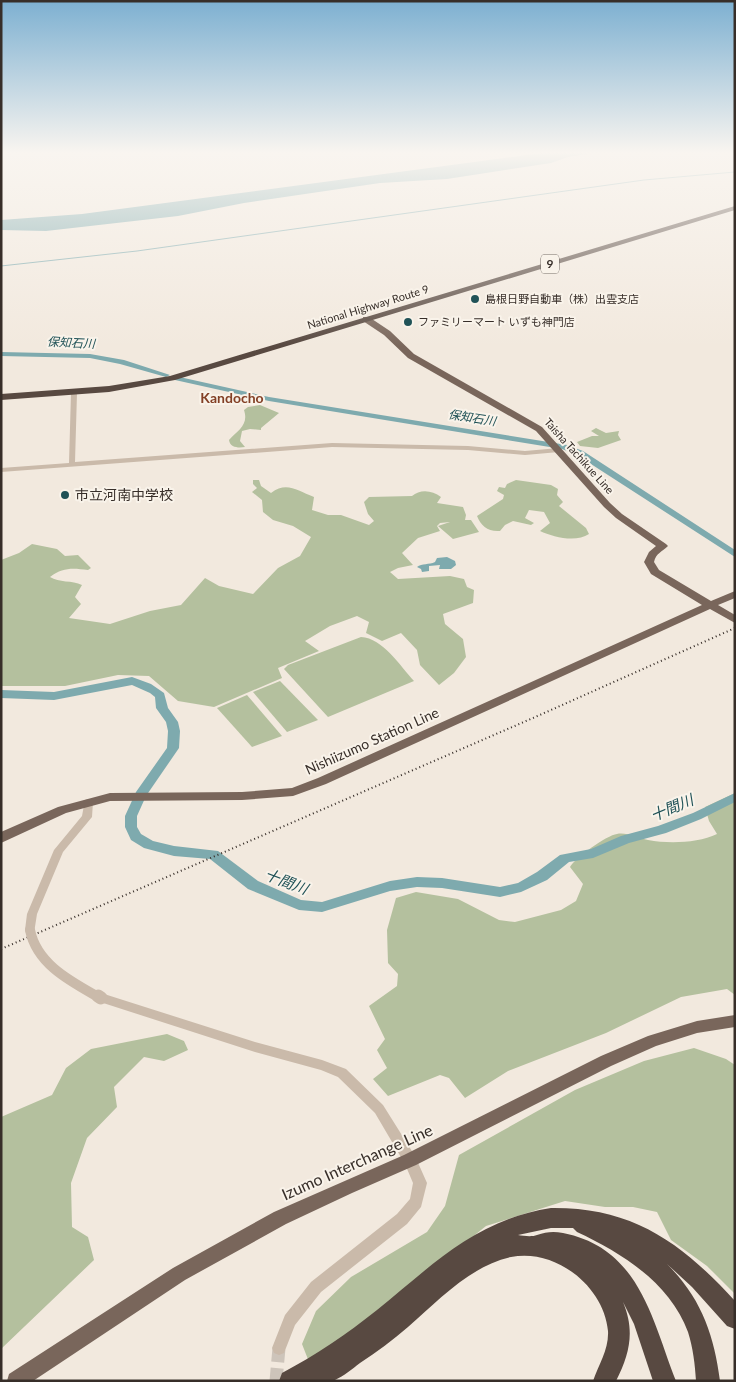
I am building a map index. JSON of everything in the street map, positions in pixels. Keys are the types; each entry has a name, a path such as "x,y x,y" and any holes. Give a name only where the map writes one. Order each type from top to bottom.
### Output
{"highway":[{"name":"National Highway Route 9","path":"1,397 74,393 150,383 172,378 703,217"},
{"path":"559,1218 582,1224 622,1242 654,1265 666,1278 678,1293 698,1330 704,1351 708,1381"},
{"path":"290,1381 308,1373 344,1349 438,1273 480,1243 505,1229 533,1220 559,1218 589,1219 633,1231 678,1259 735,1318"},
{"path":"313,1381 358,1352 450,1278 480,1258 497,1250 534,1242 567,1244 598,1258 612,1270 636,1302 665,1381"},
{"path":"513,1246 531,1246 554,1250 570,1257 596,1277 606,1290 618,1319 619,1336 612,1370 604,1381"}],"main road":[{"name":"Taisha Tachikue Line","path":"366,319 387,333 411,356 533,424 557,447 607,505 619,516 663,546 655,550 650,558 649,562 655,572 735,620"},
{"name":"Nishiizumo Station Line","path":"1,838 62,810 110,798 242,796 293,792 735,594"},
{"name":"Izumo Interchange Line","path":"16,1381 179,1274 230,1244 346,1187 410,1160 606,1061 652,1041 697,1028 735,1021"}],"street":[{"path":"72,464 74,393"},
{"path":"1,470 332,445 468,448 525,453 557,447"},
{"path":"88,802 87,817 59,850 32,914 30,930 34,945 40,953 63,975 81,987 120,1005 322,1065 342,1074 379,1109 410,1160 420,1184 416,1202 402,1219 316,1287 290,1320 279,1348"}],"green space":[{"path":"260,405 279,413 261,430 250,429 242,431 240,441 245,447 231,445 229,440 244,423 244,410 248,407"},
{"path":"596,428 606,433 619,431 618,435 621,440 598,448 580,446 577,442 592,436 599,436 591,431"},
{"path":"253,480 259,480 261,486 271,493 277,489 292,488 314,497 312,510 328,515 341,515 369,525 374,521 368,514 364,502 369,497 412,496 426,491 441,497 437,503 463,507 466,515 465,520 471,520 479,532 453,539 438,526 450,522 440,523 437,526 440,531 418,538 402,553 413,565 390,572 398,579 450,576 464,579 467,587 474,590 473,603 443,614 445,624 463,639 466,657 454,673 439,685 420,665 417,650 401,633 382,641 366,633 369,622 357,616 330,626 305,641 319,651 278,668 282,678 214,707 178,701 149,676 118,675 65,686 1,686 1,560 19,553 32,544 57,549 65,556 78,555 91,568 88,570 64,570 50,577 82,585 75,597 81,604 69,618 110,624 150,611 181,605 205,578 219,586 253,594 278,568 300,556 311,537 293,526 273,520 263,512 262,500 252,492 257,488 253,484"},
{"path":"516,480 551,485 558,489 557,495 563,502 559,506 586,528 589,534 584,537 571,539 540,531 550,523 544,512 529,510 525,518 534,523 531,525 513,521 505,525 500,531 486,528 477,516 503,499 504,495 497,491 499,487 505,488 507,484"},
{"path":"361,637 377,642 384,647 414,681 328,717 284,669 288,665"},
{"path":"280,681 318,720 287,732 253,692"},
{"path":"247,695 282,736 252,747 217,708"},
{"path":"735,793 735,995 727,989 681,997 606,1033 508,1071 465,1098 449,1078 440,1075 388,1096 373,1079 387,1068 377,1050 385,1039 369,1006 397,986 398,974 388,963 387,930 396,898 416,892 458,899 499,920 515,922 561,910 576,901 583,884 570,867 592,847 612,835 621,834 628,834 648,840 683,842 717,834 709,821 705,807"},
{"path":"167,1034 184,1041 188,1050 164,1061 144,1057 114,1087 117,1107 87,1138 71,1183 72,1227 88,1237 94,1260 1,1349 1,1117 52,1095 66,1068 91,1049"},
{"path":"694,1048 726,1059 735,1065 735,1294 707,1266 671,1240 657,1212 633,1207 605,1207 565,1201 486,1226 311,1367 302,1344 316,1311 351,1277 427,1232 445,1206 459,1155 575,1090 644,1061"}],"water":[{"path":"35,217 165,217 46,231 1,230 1,220"},
{"path":"447,557 455,561 456,565 451,569 439,569 440,565 429,566 429,571 422,572 417,567 435,562 437,558"}],"waterway":[{"path":"1,266 137,251 376,217"},
{"name":"保知石川","path":"1,354 90,356 121,362 166,375"},
{"name":"保知石川","path":"178,378 269,399 564,447 580,453 735,554"},
{"name":"十間川","path":"1,694 54,696 132,681 154,691 160,696 162,708 172,722 174,731 173,748 140,795 131,816 131,827 136,837 149,845 174,851 213,854 253,885 299,905 322,907 390,886 417,882 442,883 500,892 521,887 542,876 565,858 593,853 626,839 661,830 697,816 735,797"}],"tunnel":[{"path":"276,1381 279,1348"}],"railway":[{"path":"1,949 533,718 735,628"}],"place":[{"name":"島根日野自動車（株）出雲支店","path":"475,299"},
{"name":"ファミリーマート いずも神門店","path":"408,322"},
{"name":"市立河南中学校","path":"65,495"}],"district":[{"name":"Kandocho","path":"232,398"}]}
